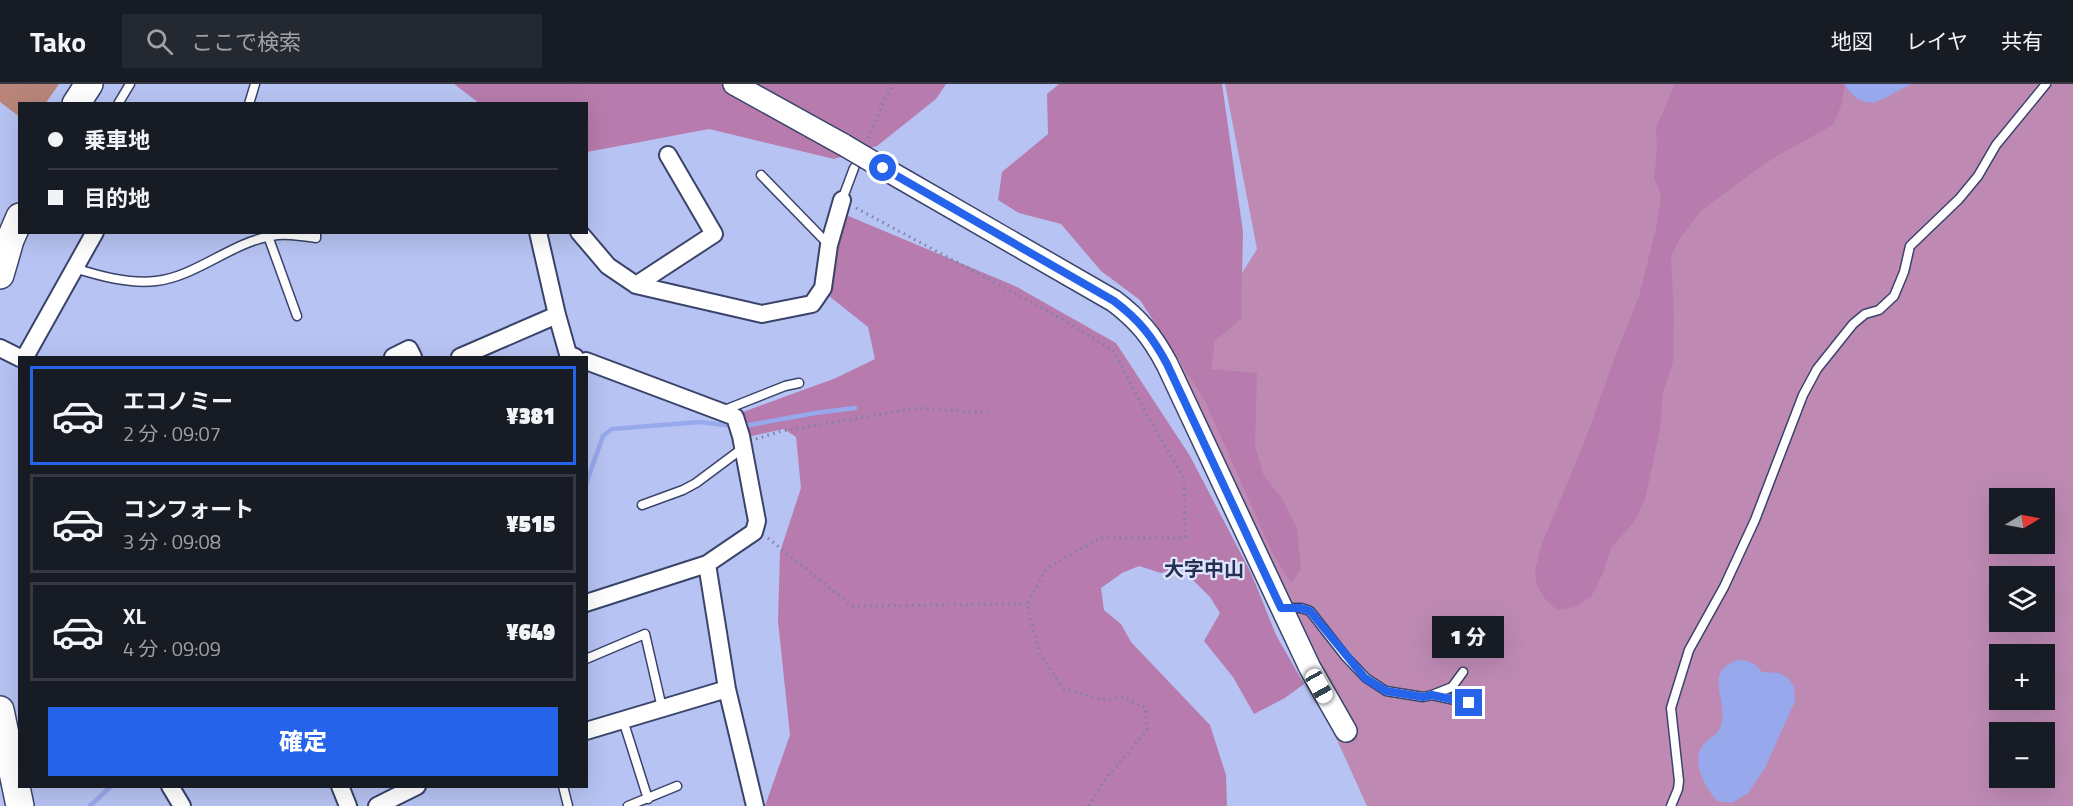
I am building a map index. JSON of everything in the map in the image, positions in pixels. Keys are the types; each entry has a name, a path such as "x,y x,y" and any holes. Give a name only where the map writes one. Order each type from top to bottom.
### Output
{"highway":[{"path":"77,102 89,84"},
{"path":"0,275 18,222"},
{"path":"0,710 20,806"}],"street":[{"path":"734,84 1114,301 1133,315 1153,337 1167,364 1310,668 1346,731"},
{"path":"636,285 714,234 668,156"},
{"path":"581,234 608,266 636,285 762,314 812,304 823,288 829,245 842,200"},
{"path":"26,356 94,234"},
{"path":"538,234 557,315 568,354 573,356"},
{"path":"462,356 557,315"},
{"path":"0,348 18,357"},
{"path":"395,356 409,349 412,356"},
{"path":"588,363 735,417 743,446 757,521 754,532 707,564 588,602"},
{"path":"707,564 727,689 755,806"},
{"path":"588,730 727,689"},
{"path":"173,788 182,806"},
{"path":"341,788 348,806"},
{"path":"377,806 413,788"}],"lane":[{"path":"119,102 130,84"},
{"path":"250,102 255,84"},
{"path":"1671,806 1679,781 1671,708 1689,650 1724,587 1755,520 1803,394 1817,369 1853,324 1865,314 1879,310 1894,296 1904,272 1910,246 1959,199 1978,176 1996,145 2046,84"},
{"path":"842,200 854,168"},
{"path":"761,175 829,245"},
{"path":"74,267 99,276 131,281 157,281 180,275 216,257 268,236 283,234 316,238 316,234"},
{"path":"268,236 297,316"},
{"path":"718,412 785,386 799,383"},
{"path":"642,505 690,486 743,446"},
{"path":"1281,608 1301,608 1310,611 1365,678 1386,691 1423,697 1432,695 1452,687 1463,672"},
{"path":"588,658 645,634 662,708"},
{"path":"1432,695 1469,703"},
{"path":"623,720 648,799"},
{"path":"628,806 677,786"},
{"path":"564,788 568,806"}],"path":[{"path":"867,138 885,99 895,84"},
{"path":"842,200 1046,310 1113,350 1147,416 1184,478 1185,538 1100,538 1047,568 1027,604 1038,652 1063,688 1102,700 1123,697 1146,708 1147,730 1103,782 1089,806"},
{"path":"743,446 782,431 917,408 988,414"},
{"path":"755,527 852,606 1027,604"}],"shaded area":[{"path":"454,84 946,84 936,99 877,146 834,159 709,129 588,152 588,102 478,102"},
{"path":"1059,84 1222,84 1243,232 1241,319 1215,341 1211,369 1257,373 1255,445 1263,474 1283,500 1297,528 1301,569 1291,583 1273,554 1205,401 1140,300 1101,271 1061,224 1019,213 998,200 1002,172 1048,134 1047,94"},
{"path":"1225,84 2073,84 2073,806 1367,806 1169,378 1207,329 1257,249"},
{"path":"1675,84 1845,84 1841,106 1833,125 1775,157 1752,173 1701,211 1681,237 1671,256 1674,317 1673,363 1663,392 1660,430 1645,499 1634,522 1611,548 1604,571 1591,597 1575,607 1557,610 1545,599 1537,586 1535,569 1543,541 1584,443 1639,296 1657,224 1661,196 1654,178 1657,149 1656,128"},
{"path":"846,215 1015,286 1116,343 1190,456 1251,573 1276,635 1304,684 1285,698 1254,714 1233,677 1204,641 1220,613 1210,597 1180,567 1161,573 1139,566 1122,573 1101,588 1104,610 1121,624 1131,642 1210,725 1226,775 1227,806 765,806 790,735 778,621 780,552 801,488 796,437 784,429 747,437 743,412 836,378 875,359 868,327 829,296 840,220"}],"water":[{"path":"1844,84 1912,84 1884,99 1868,103 1853,95"},
{"path":"1737,660 1751,663 1762,672 1779,673 1788,678 1794,687 1795,701 1765,768 1748,793 1732,803 1717,801 1712,795 1700,772 1698,756 1706,742 1717,733 1721,725 1723,716 1719,680 1721,672"}],"building":[{"path":"0,84 59,84 46,102 18,102 18,116 0,102"}],"waterway":[{"path":"744,426 855,408"},
{"path":"588,478 603,436 612,429 700,422 732,426"},
{"path":"90,806 109,788"}],"district":[{"name":"大字中山","path":"1204,569"}],"route":[{"path":"883,168 1114,301 1133,315 1153,337 1167,364 1281,608 1301,608 1310,611 1365,678 1386,691 1423,697 1432,695 1469,703"}]}
